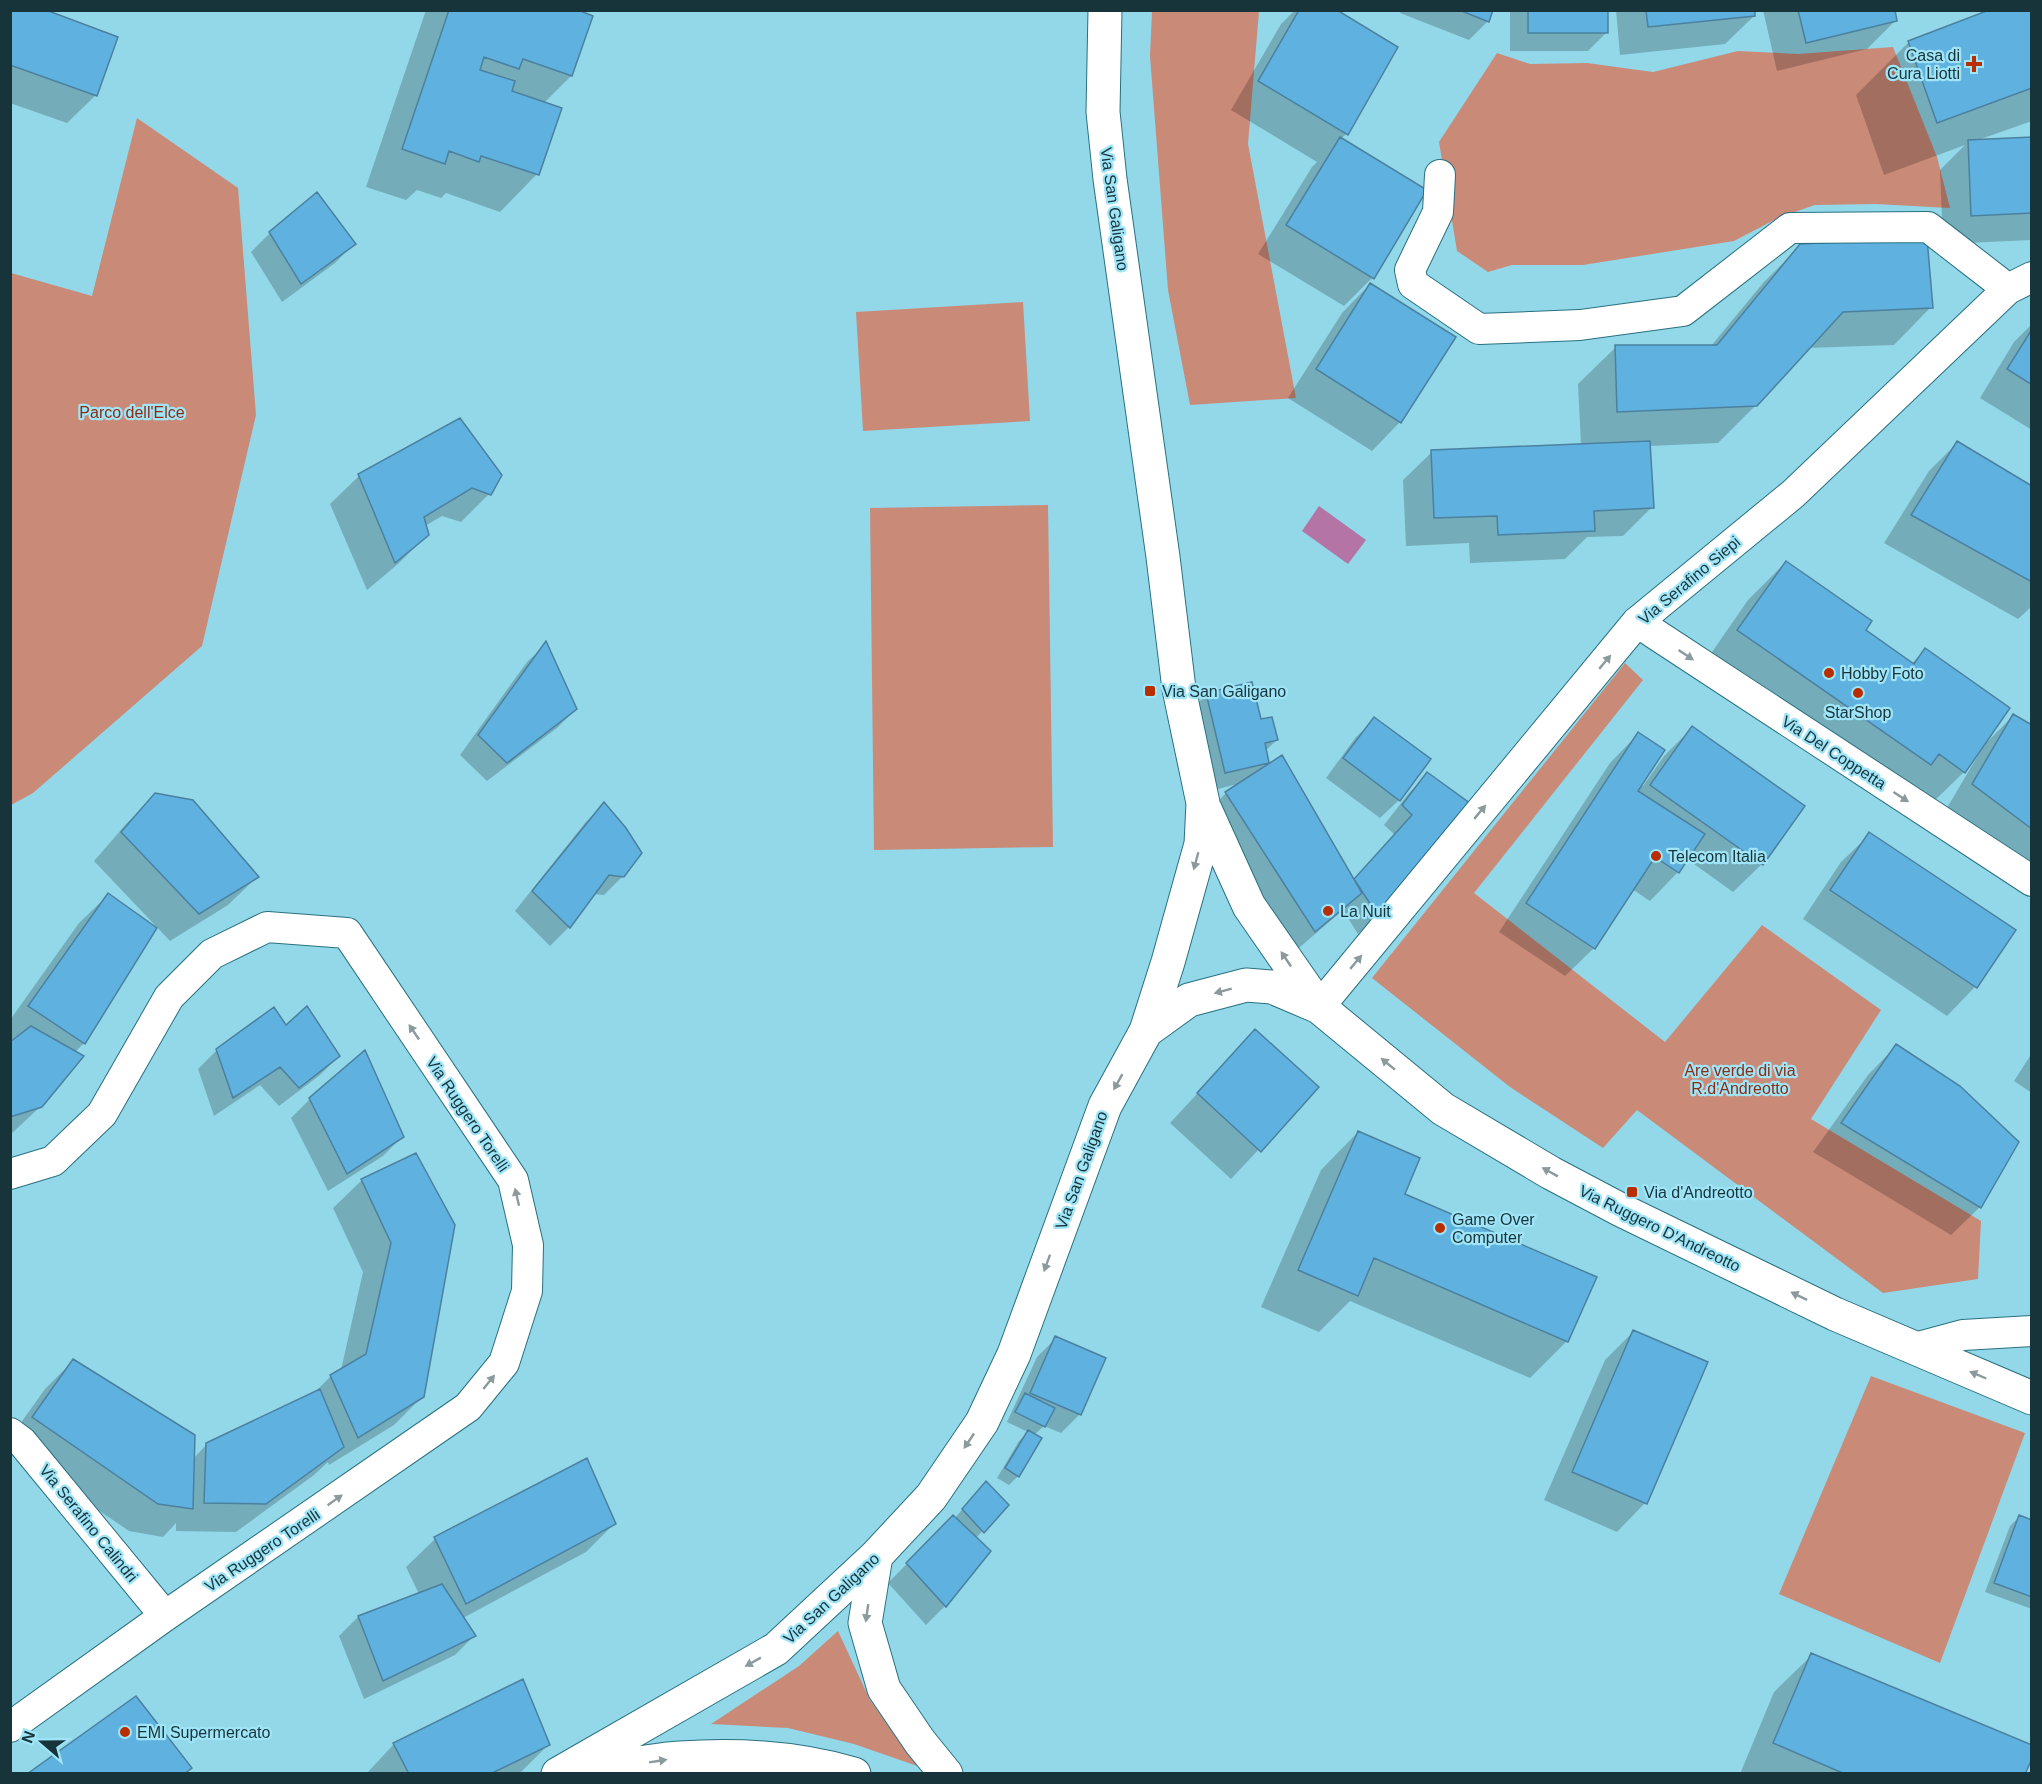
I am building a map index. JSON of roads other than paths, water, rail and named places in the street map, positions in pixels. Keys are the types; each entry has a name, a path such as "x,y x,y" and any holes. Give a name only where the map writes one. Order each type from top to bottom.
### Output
{"main road":[{"name":"Via San Galigano","path":"558,1773 776,1649 876,1556 931,1497 982,1422 1014,1354 1105,1106 1146,1031 1168,962 1201,844 1203,803 1179,689 1163,556 1110,179 1103,112 1105,10"},
{"name":"Via Ruggero D'Andreotto","path":"1203,803 1249,906 1319,1007 1443,1109 1551,1173 1621,1210 1824,1309 2031,1398"},
{"name":"Via Ruggero D'Andreotto","path":"1146,1031 1189,1000 1246,985 1272,987 1319,1007"},
{"path":"876,1556 865,1623 884,1689 920,1742 946,1773"},
{"path":"580,1773 679,1758 733,1757 788,1761 854,1773"}],"street":[{"path":"1440,175 1438,212 1410,270 1413,285 1479,329 1580,325 1683,311 1790,228 1928,227 2019,283"},
{"name":"Via Serafino Siepi","path":"1319,1007 1637,622 1793,494 2019,283"},
{"name":"Via Del Coppetta","path":"1637,622 2031,881"},
{"name":"Via Ruggero Torelli","path":"10,1174 53,1161 102,1114 169,997 212,954 267,927 347,933 513,1180 528,1245 527,1291 504,1363 468,1407 165,1616 10,1727"},
{"path":"1915,1348 1963,1335 2031,1331"},
{"name":"Via Serafino Calindri","path":"10,1433 22,1442 165,1616"}],"place":[{"name":"Casa di Cura Liotti","path":"1974,64"},
{"name":"Hobby Foto","path":"1829,673"},
{"name":"Via San Galigano","path":"1150,691"},
{"name":"StarShop","path":"1858,693"},
{"name":"Telecom Italia","path":"1656,856"},
{"name":"La Nuit","path":"1328,911"},
{"name":"Via d'Andreotto","path":"1632,1192"},
{"name":"Game Over Computer","path":"1440,1228"},
{"name":"EMI Supermercato","path":"125,1732"}],"park label":[{"name":"Parco dell'Elce","path":"132,412"},
{"name":"Are verde di via R.d'Andreotto","path":"1740,1079"}]}
